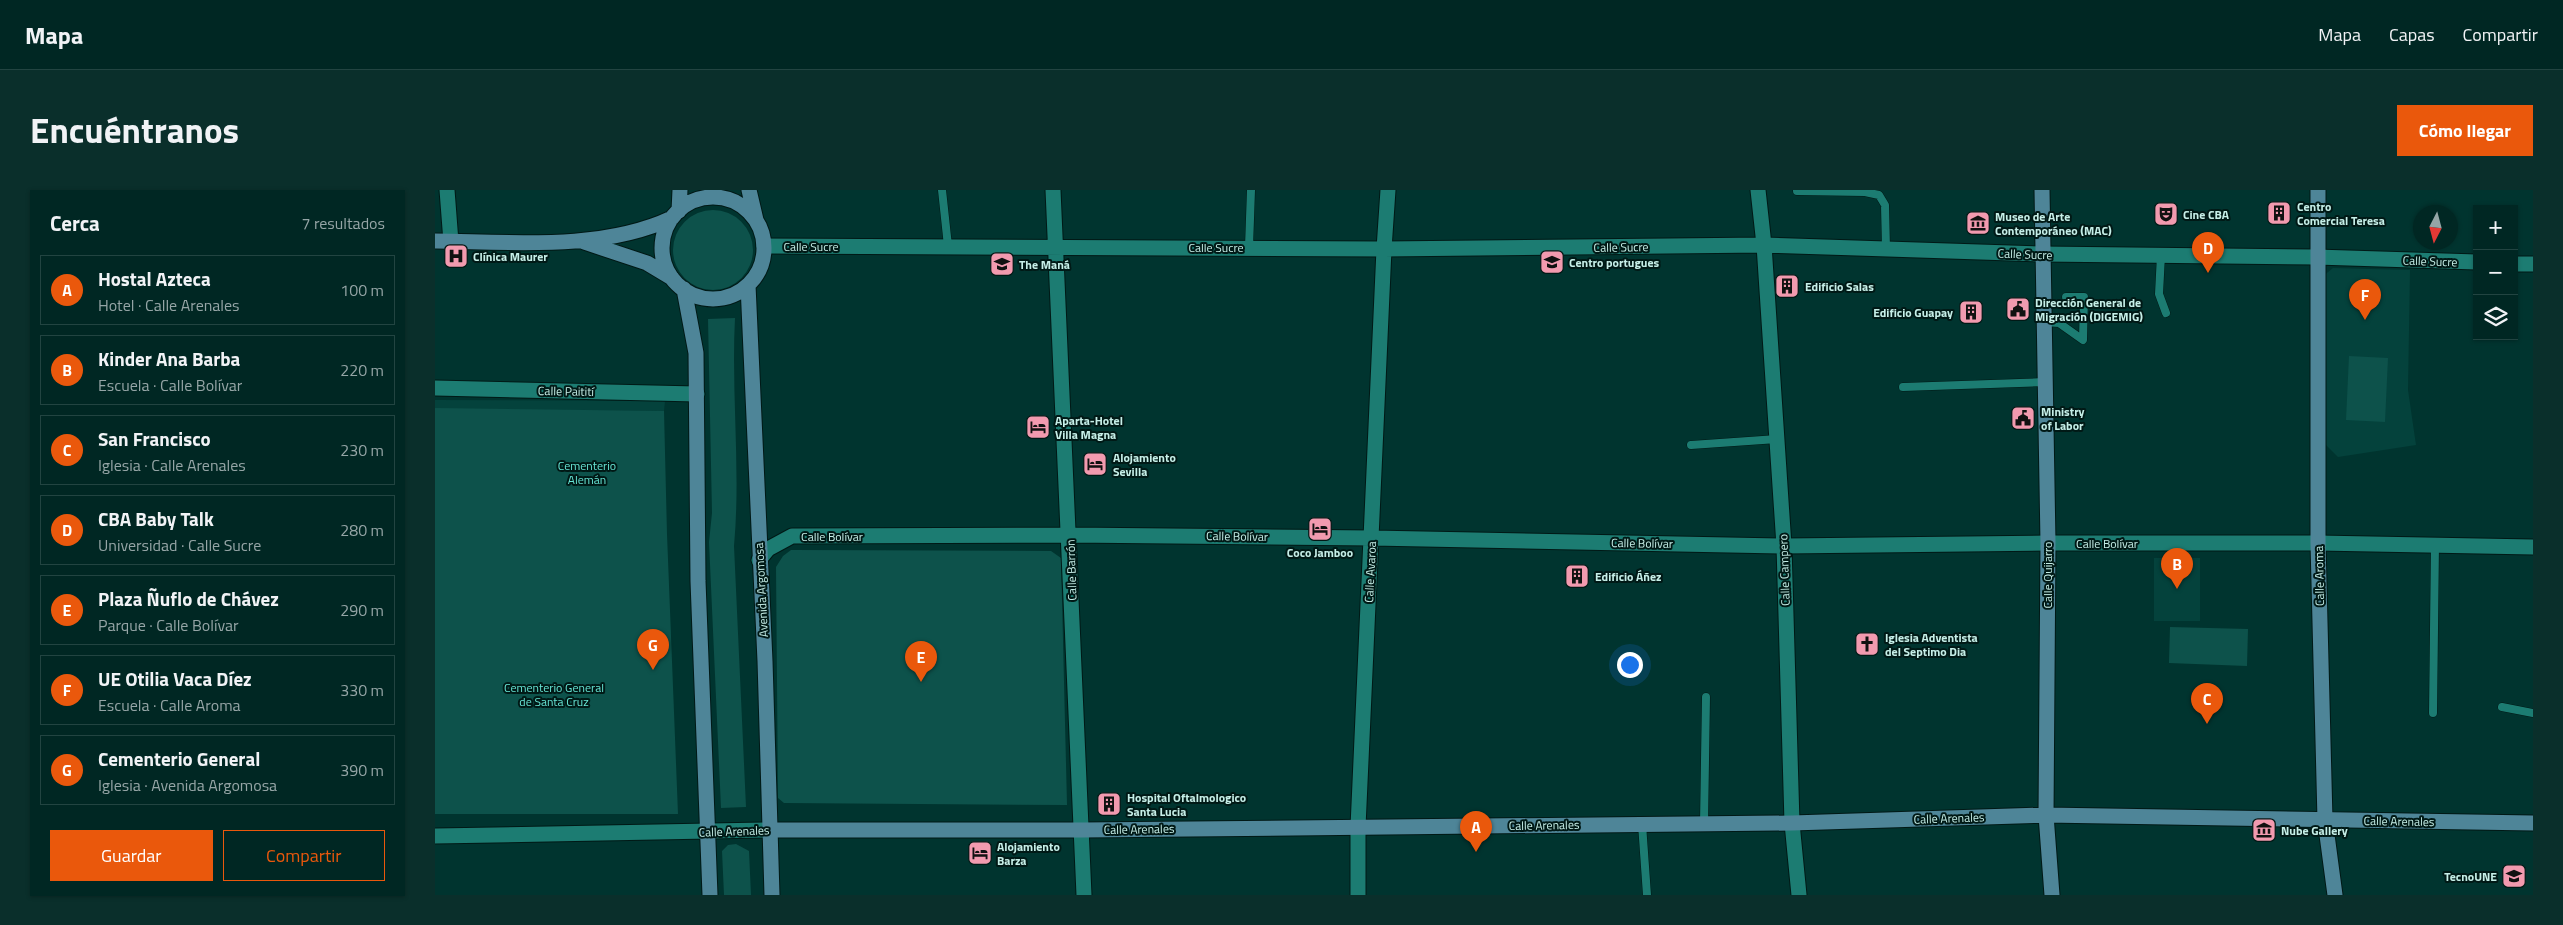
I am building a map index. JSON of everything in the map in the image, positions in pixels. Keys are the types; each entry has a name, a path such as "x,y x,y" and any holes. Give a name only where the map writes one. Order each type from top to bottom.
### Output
{"street":[{"path":"447,190 451,242"},
{"path":"680,190 676,214 665,233 662,251 667,268 683,289 694,295 713,299 732,295 748,285 762,264 764,246 749,190"},
{"name":"Calle Barrón","path":"1053,190 1084,895"},
{"name":"Calle Avaroa","path":"1358,895 1358,827 1388,190"},
{"name":"Calle Campero","path":"1758,190 1764,245 1784,546 1792,823 1799,895"},
{"name":"Calle Quijarro","path":"2042,190 2048,543 2046,815 2052,895"},
{"name":"Calle Aroma","path":"2318,190 2316,257 2318,543 2325,820 2335,895"},
{"path":"435,241 583,241 649,228 699,199 718,198 743,207 757,221"},
{"path":"583,241 647,263 673,278"},
{"name":"Calle Sucre","path":"764,246 1384,249 1764,245 2042,254 2316,257 2473,262"},
{"path":"2518,264 2533,264"},
{"name":"Avenida Argomosa","path":"748,285 765,661 771,895"},
{"path":"683,289 696,353 698,581 710,895"},
{"name":"Calle Paitití","path":"435,388 697,394"},
{"name":"Calle Bolívar","path":"759,560 768,549 792,536 1069,535 1372,538 1784,546 2048,543 2318,543 2533,547"},
{"name":"Calle Arenales","path":"435,836 769,830 1082,830 1792,823 2046,815 2533,823"}],"lane":[{"path":"943,190 948,246"},
{"path":"1249,247 1251,190"},
{"path":"1797,191 1865,192 1879,195 1885,205 1886,249"},
{"path":"2161,255 2159,294 2166,313"},
{"path":"2044,322 2059,323 2083,340 2084,297 2066,298"},
{"path":"1903,387 2045,382"},
{"path":"1691,446 1777,439"},
{"path":"2433,713 2435,544"},
{"path":"1704,824 1705,697"},
{"path":"2502,706 2533,713"},
{"path":"1642,824 1647,895"}],"shaded area":[{"path":"2333,268 2410,270 2408,390 2416,445 2338,457 2326,445 2326,382 2321,382 2322,277"},
{"path":"435,400 665,401 664,411 435,410"},
{"path":"2154,558 2200,558 2200,621 2154,621"}],"green space":[{"path":"705,210 721,210 742,221 753,242 753,258 742,279 721,290 705,290 691,284 679,272 673,258 673,242 679,228 691,216"},
{"path":"735,318 734,375 737,489 734,546 746,807 721,808 709,542 712,513 708,319"},
{"path":"2349,356 2388,358 2385,422 2346,420"},
{"name":"Cementerio General de Santa Cruz","path":"435,408 664,411 678,814 435,814"},
{"path":"791,550 1051,551 1061,558 1067,805 784,803 778,798 776,567 783,556"},
{"path":"2170,627 2248,629 2247,666 2169,663"},
{"path":"736,844 749,851 751,895 724,895 722,851 728,845"}],"place":[{"name":"Centro Comercial Teresa","path":"2279,213"},
{"name":"Cine CBA","path":"2166,214"},
{"name":"Museo de Arte Contemporáneo (MAC)","path":"1978,223"},
{"name":"Clínica Maurer","path":"456,256"},
{"name":"Centro portugues","path":"1552,262"},
{"name":"The Maná","path":"1002,264"},
{"name":"CBA Baby Talk","path":"2208,273"},
{"name":"Edificio Salas","path":"1787,286"},
{"name":"Dirección General de Migración (DIGEMIG)","path":"2018,309"},
{"name":"Edificio Guapay","path":"1971,312"},
{"name":"UE Otilia Vaca Díez","path":"2365,320"},
{"name":"Ministry of Labor","path":"2023,418"},
{"name":"Aparta-Hotel Villa Magna","path":"1038,427"},
{"name":"Alojamiento Sevilla","path":"1095,464"},
{"name":"Coco Jamboo","path":"1320,529"},
{"name":"Edificio Áñez","path":"1577,576"},
{"name":"Kinder Ana Barba","path":"2177,589"},
{"name":"Iglesia Adventista del Septimo Dia","path":"1867,644"},
{"name":"Cementerio General","path":"653,670"},
{"name":"Plaza Ñuflo de Chávez","path":"921,682"},
{"name":"San Francisco","path":"2207,724"},
{"name":"Hospital Oftalmologico Santa Lucia","path":"1109,804"},
{"name":"Nube Gallery","path":"2264,830"},
{"name":"Hostal Azteca","path":"1476,852"},
{"name":"Alojamiento Barza","path":"980,853"},
{"name":"TecnoUNE","path":"2514,876"}],"park label":[{"name":"Cementerio Alemán","path":"587,472"}]}
